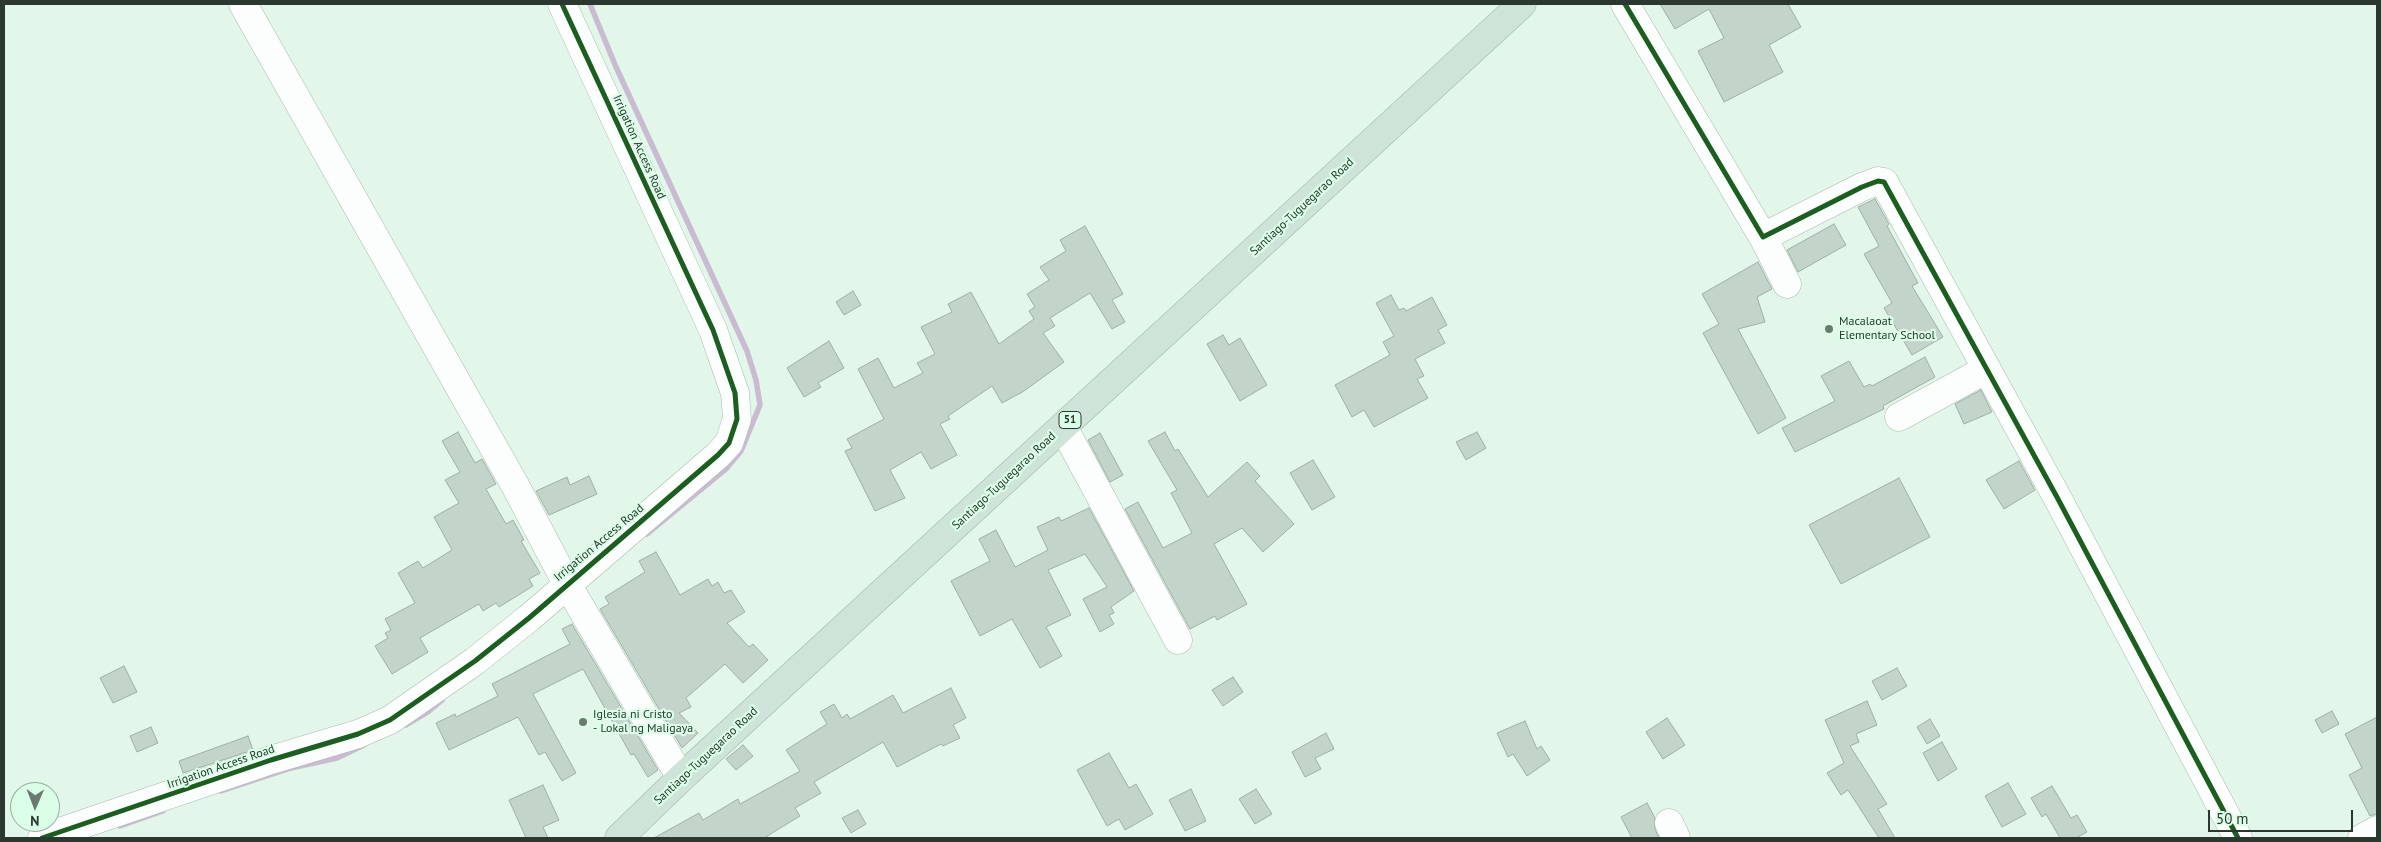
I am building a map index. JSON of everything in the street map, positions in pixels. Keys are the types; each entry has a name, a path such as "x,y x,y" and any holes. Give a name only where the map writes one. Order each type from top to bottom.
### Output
{"highway":[{"name":"Santiago-Tuguegarao Road","path":"619,838 681,778 1522,4"}],"street":[{"path":"243,4 516,486 567,584 681,778"},
{"name":"Irrigation Access Road","path":"42,838 271,760 358,734 390,720 475,661 529,618 718,456 729,442 737,419 735,393 713,330 562,4"},
{"path":"1625,4 1763,237 1787,284"},
{"path":"1763,237 1862,187 1878,181 1884,182 1987,369 2238,838"},
{"path":"1899,417 1987,369"},
{"path":"1062,427 1178,640"},
{"path":"2362,838 2377,830"}],"building":[{"path":"1660,4 1788,4 1801,27 1769,45 1783,72 1724,102 1698,51 1724,38 1709,9 1675,29"},
{"path":"1875,199 1889,224 1887,226 1918,283 1912,286 1943,337 1912,355 1884,308 1892,303 1864,254 1879,246 1858,207"},
{"path":"1834,224 1846,245 1798,272 1787,250"},
{"path":"1085,226 1123,294 1112,300 1125,322 1112,329 1090,293 1050,318 1055,326 1043,333 1064,362 1024,391 1002,403 992,386 948,416 950,419 940,424 957,455 931,469 921,452 890,470 905,498 875,511 845,451 852,448 847,439 884,419 858,369 878,358 894,388 923,373 917,363 935,354 921,327 952,312 948,304 971,292 999,344 1034,319 1029,311 1035,307 1027,294 1049,280 1040,267 1066,251 1060,240"},
{"path":"1758,262 1772,289 1757,297 1765,322 1738,329 1786,418 1758,434 1703,333 1719,324 1702,294"},
{"path":"853,291 861,305 844,315 836,302"},
{"path":"1391,295 1399,310 1404,308 1406,311 1432,297 1447,325 1438,330 1445,343 1415,359 1424,376 1417,379 1428,398 1374,427 1364,410 1352,417 1335,385 1390,355 1383,342 1394,336 1376,303"},
{"path":"1223,335 1229,345 1240,338 1267,385 1240,401 1207,344"},
{"path":"829,341 844,368 818,383 821,387 804,397 787,368"},
{"path":"1925,357 1935,377 1883,406 1884,409 1795,452 1782,428 1835,401 1821,376 1849,361 1864,387 1870,384 1872,386"},
{"path":"1981,390 1992,412 1964,424 1955,404"},
{"path":"458,432 475,463 482,459 496,484 486,489 506,524 513,520 524,540 521,541 540,573 529,579 533,586 499,607 496,603 483,611 479,604 420,638 428,652 392,674 375,646 388,638 385,633 391,630 385,619 415,603 398,573 418,561 423,568 452,550 434,517 459,503 445,480 460,472 442,441"},
{"path":"1165,432 1175,451 1178,449 1208,497 1247,462 1260,476 1255,481 1294,524 1263,552 1242,528 1214,544 1247,604 1217,620 1215,616 1190,629 1125,509 1138,502 1163,548 1192,533 1171,493 1177,490 1148,441"},
{"path":"1477,432 1486,448 1466,460 1456,442"},
{"path":"1100,433 1123,475 1110,482 1088,440"},
{"path":"1313,460 1335,497 1312,510 1290,473"},
{"path":"2019,461 2035,490 2004,509 1986,480"},
{"path":"589,476 597,494 549,515 536,491 567,477 570,485"},
{"path":"1899,478 1930,537 1841,584 1809,525"},
{"path":"1089,508 1134,591 1111,607 1114,613 1109,615 1114,624 1100,632 1083,599 1107,587 1085,554 1048,570 1071,615 1046,627 1062,656 1040,668 1012,619 980,636 951,581 990,561 979,539 996,530 1015,567 1048,550 1037,527 1059,517 1061,521"},
{"path":"656,552 680,595 708,579 712,586 718,582 724,593 731,590 745,612 727,623 749,647 753,644 768,660 743,683 725,664 686,698 691,707 679,713 698,733 682,748 600,609 609,604 605,597 645,572 639,561"},
{"path":"572,624 658,770 648,777 634,754 631,755 583,669 533,694 576,773 562,781 545,752 539,755 518,717 449,750 436,723 455,714 456,717 498,696 492,684 570,644 562,629"},
{"path":"124,666 137,692 113,703 100,678"},
{"path":"1897,668 1907,686 1882,700 1872,681"},
{"path":"1233,677 1243,692 1223,706 1212,690"},
{"path":"951,688 966,718 953,725 960,738 943,746 941,744 897,767 883,742 814,782 821,793 795,808 800,816 764,838 654,838 699,813 703,820 738,799 740,804 800,771 786,750 827,724 820,712 834,704 842,718 847,714 850,719 893,695 903,713"},
{"path":"1867,701 1877,725 1856,734 1859,742 1850,746 1887,804 1878,809 1895,838 1879,838 1848,790 1841,795 1827,773 1844,763 1825,720"},
{"path":"2332,711 2339,724 2322,733 2315,720"},
{"path":"2377,717 2377,814 2370,816 2349,775 2362,768 2345,734"},
{"path":"1667,718 1685,745 1663,759 1646,732"},
{"path":"1930,719 1940,736 1927,744 1917,727"},
{"path":"1525,721 1537,749 1541,746 1550,760 1527,776 1513,754 1508,757 1497,733"},
{"path":"151,727 158,743 137,752 130,736"},
{"path":"1326,733 1334,749 1315,758 1321,769 1305,777 1292,752"},
{"path":"248,736 253,750 183,773 179,761"},
{"path":"1942,742 1957,769 1938,781 1923,753"},
{"path":"743,745 753,756 736,770 726,759"},
{"path":"1109,753 1129,788 1136,784 1153,814 1125,830 1119,819 1107,826 1077,770"},
{"path":"2008,783 2026,814 2002,827 1985,796"},
{"path":"543,785 559,820 543,827 548,838 526,838 509,800"},
{"path":"2052,786 2071,818 2077,815 2087,832 2076,838 2060,838 2046,814 2042,817 2031,798"},
{"path":"1191,789 1206,821 1185,831 1169,800"},
{"path":"1256,789 1272,814 1255,824 1239,799"},
{"path":"1647,803 1655,818 1655,829 1659,838 1632,838 1621,817"},
{"path":"858,810 866,824 851,833 842,818"}],"waterway":[{"path":"590,4 616,67 747,351 756,380 760,405 741,451 726,469 647,534"},
{"path":"406,725 428,712 442,700"},
{"path":"221,791 291,768 337,758 364,745"},
{"path":"120,826 163,811"}],"cycle path":[{"path":"42,838 271,760 358,734 390,720 475,661 529,618 718,455 729,443 737,419 735,393 713,330 562,4"},
{"path":"1625,4 1763,237 1862,187 1878,181 1884,182 2058,499 2238,838"}],"place":[{"name":"Macalaoat Elementary School","path":"1829,329"},
{"name":"Iglesia ni Cristo - Lokal ng Maligaya","path":"583,722"}]}
